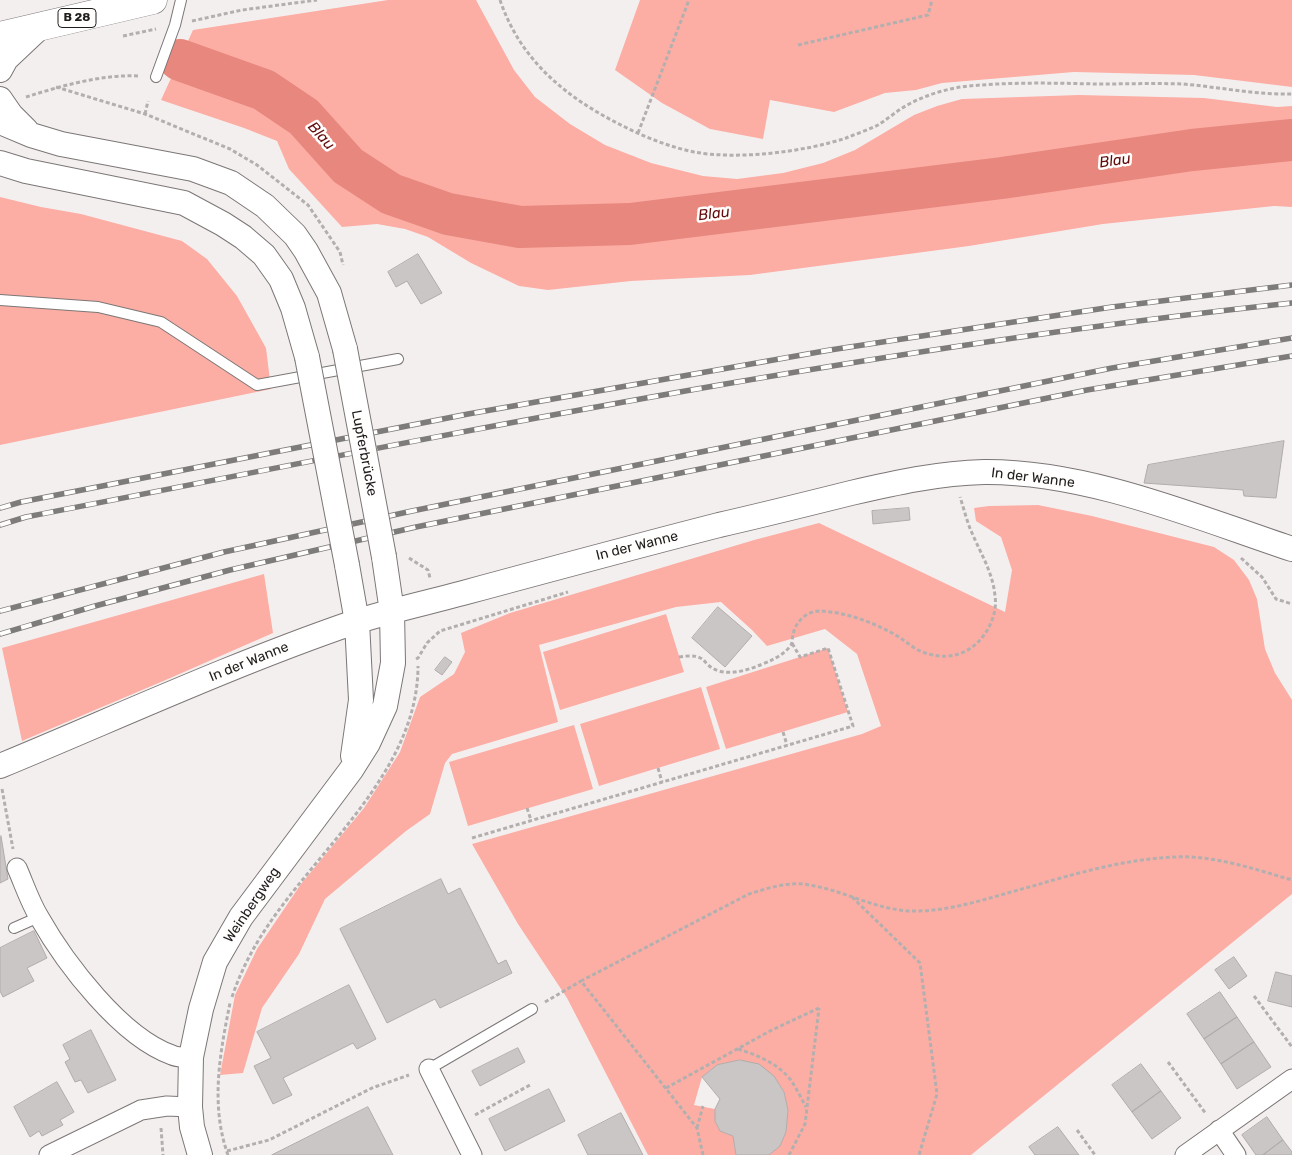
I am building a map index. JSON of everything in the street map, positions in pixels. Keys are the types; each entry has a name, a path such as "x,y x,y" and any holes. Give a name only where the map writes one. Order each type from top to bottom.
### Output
{"main road":[{"name":"B 28","path":"0,36 153,0"}],"street":[{"path":"0,70 6,60 41,26"},
{"path":"0,99 11,115 31,135"},
{"name":"Lupferbrücke","path":"0,122 31,135 61,144 193,169 232,183 265,206 295,236 306,251 329,293 344,349 393,555 392,612"},
{"name":"Weinbergweg","path":"0,163 26,171 184,203 223,224 243,238 264,255 281,279 293,308 306,357 357,622 361,700 350,770"},
{"name":"In der Wanne","path":"1,777 283,648 357,622 609,553 909,480 984,472 1063,479 1107,489 1168,507 1292,549"},
{"name":"Weinbergweg","path":"200,1155 192,1127 190,1107 191,1057 201,1009 215,962 241,917 350,770 378,725 385,706 393,663 392,612"},
{"path":"16,868 39,917 81,980 133,1032 159,1049 174,1056 191,1057"},
{"path":"429,1068 472,1155"},
{"path":"1185,1155 1292,1079"},
{"path":"50,1155 141,1110 168,1106 190,1107"},
{"path":"1219,1130 1236,1155"}],"lane":[{"path":"156,77 175,25 181,0"},
{"path":"0,300 98,307 161,322 257,385 398,358"},
{"path":"14,928 39,917"},
{"path":"429,1068 532,1009"}],"path":[{"path":"175,25 242,10 317,0"},
{"path":"500,0 525,50 545,74 570,95 596,113 653,141 695,152 736,154 778,152 815,146 846,138 878,124 910,104 934,93 967,86 1014,83 1183,84 1292,94"},
{"path":"638,134 689,0"},
{"path":"798,45 928,15 932,0"},
{"path":"25,97 56,87 102,79 135,76 156,77"},
{"path":"56,87 145,114 148,101"},
{"path":"679,657 698,656 719,671 730,672 746,669 774,659 786,651 792,643 795,626 800,620 812,612 820,611 870,622 931,655 953,657 972,648 989,629 996,598 992,578 971,532 960,496"},
{"path":"954,497 968,496"},
{"path":"393,555 428,570 435,601"},
{"path":"1236,556 1244,559 1262,577 1276,599 1292,604"},
{"path":"429,1068 372,1088 269,1140 228,1153 218,1106 218,1071 230,1002 239,974 275,914 359,810 395,755 404,735 418,682 418,658 427,643 440,631 574,590"},
{"path":"472,838 853,726 828,648 800,657 792,643"},
{"path":"393,663 418,658"},
{"path":"783,732 787,745"},
{"path":"658,768 662,782"},
{"path":"1,777 16,868"},
{"path":"527,808 531,820"},
{"path":"532,1009 581,981 750,894 778,885 808,884 884,907 910,911 939,909 977,901 1077,874 1174,856 1225,861 1292,880"},
{"path":"852,897 920,963 937,1094 919,1155"},
{"path":"581,981 697,1128 703,1155"},
{"path":"1254,996 1292,1047"},
{"path":"666,1088 770,1031 819,1008 804,1124 789,1155"},
{"path":"737,1049 756,1055 775,1065 790,1079 806,1107"},
{"path":"1168,1062 1219,1130"},
{"path":"457,1124 530,1085"},
{"path":"697,1128 703,1106"},
{"path":"1077,1130 1095,1155"}],"shaded area":[{"path":"388,0 476,0 514,70 535,97 570,124 605,145 651,163 703,176 737,179 783,173 823,163 855,150 914,115 962,99 1079,95 1204,98 1277,107 1292,106 1292,207 1274,206 1103,224 969,246 750,275 631,281 548,290 519,286 471,263 428,237 405,229 377,224 342,227 289,169 277,141 161,100 193,30"},
{"path":"640,0 1292,0 1292,87 1194,75 1074,72 942,83 916,90 885,93 834,112 770,100 763,139 710,129 662,103 615,70"},
{"path":"0,197 81,214 182,241 207,259 237,296 266,348 271,389 0,445"},
{"path":"1038,505 1092,516 1214,547 1234,560 1249,580 1257,599 1265,649 1275,673 1292,700 1292,894 971,1155 769,1155 780,1146 786,1132 788,1110 784,1092 774,1076 740,1060 717,1065 702,1077 694,1105 715,1109 715,1121 720,1131 733,1136 736,1155 648,1155 567,998 518,924 472,844 862,734 881,726 857,654 825,629 767,646 721,602 676,607 539,645 558,722 452,754 445,763 430,814 406,831 325,899 299,954 262,1008 243,1073 220,1075 235,995 257,949 301,884 364,808 400,752 420,697 454,674 465,652 461,633 510,613 754,540 819,523 1005,612 1012,570 1001,537 976,521 974,508"},
{"path":"264,574 273,633 22,741 2,648"},
{"path":"666,614 684,672 560,710 543,652"},
{"path":"828,648 848,712 726,749 706,687"},
{"path":"701,687 720,749 599,786 580,724"},
{"path":"574,725 593,789 468,826 449,762"}],"building":[{"path":"418,254 442,293 421,304 407,281 396,287 388,272"},
{"path":"1284,441 1276,498 1244,496 1243,490 1144,483 1148,465"},
{"path":"909,508 910,520 873,524 872,511"},
{"path":"718,607 752,636 725,667 692,638"},
{"path":"445,657 452,662 442,675 435,670"},
{"path":"0,837 8,879 0,883"},
{"path":"441,879 448,894 460,888 498,964 506,960 512,973 440,1008 435,999 387,1023 340,929"},
{"path":"34,931 47,958 27,968 34,981 3,997 0,991 0,948"},
{"path":"1234,957 1247,976 1229,989 1215,970"},
{"path":"1276,972 1292,976 1292,1007 1268,1001"},
{"path":"349,985 376,1039 357,1049 353,1043 283,1078 292,1095 273,1104 254,1066 271,1058 257,1032"},
{"path":"1220,992 1237,1017 1204,1039 1187,1014"},
{"path":"1237,1017 1254,1042 1221,1064 1204,1039"},
{"path":"91,1030 116,1080 88,1093 81,1080 75,1082 65,1062 70,1059 63,1045"},
{"path":"1254,1042 1271,1067 1237,1089 1221,1064"},
{"path":"518,1048 525,1062 480,1086 472,1071"},
{"path":"740,1060 759,1064 774,1076 784,1092 788,1110 786,1132 780,1146 769,1155 736,1155 733,1136 720,1131 715,1121 715,1109 720,1099 702,1077 717,1065"},
{"path":"1141,1064 1161,1091 1132,1112 1112,1085"},
{"path":"57,1082 74,1112 60,1120 63,1125 42,1136 39,1131 30,1137 14,1107"},
{"path":"549,1089 565,1121 505,1151 489,1119"},
{"path":"1161,1091 1181,1118 1152,1139 1132,1112"},
{"path":"368,1107 393,1155 272,1155"},
{"path":"621,1113 643,1155 588,1155 578,1135"},
{"path":"1267,1117 1283,1140 1263,1155 1256,1155 1242,1135"},
{"path":"1058,1127 1079,1155 1035,1155 1029,1147"},
{"path":"1283,1140 1292,1152 1292,1155 1263,1155"}],"waterway":[{"name":"Blau","path":"180,60 264,90 304,117 348,166 391,194 448,214 520,227 630,224 1002,178 1192,150 1292,140"}],"railway":[{"path":"0,508 21,502 468,414 830,350 1112,307 1292,285"},
{"path":"0,525 26,517 341,455 657,396 974,344 1292,303"},
{"path":"0,611 224,552 412,511 1112,368 1292,338"},
{"path":"0,634 95,606 230,570 416,527 1087,390 1292,356"}]}
